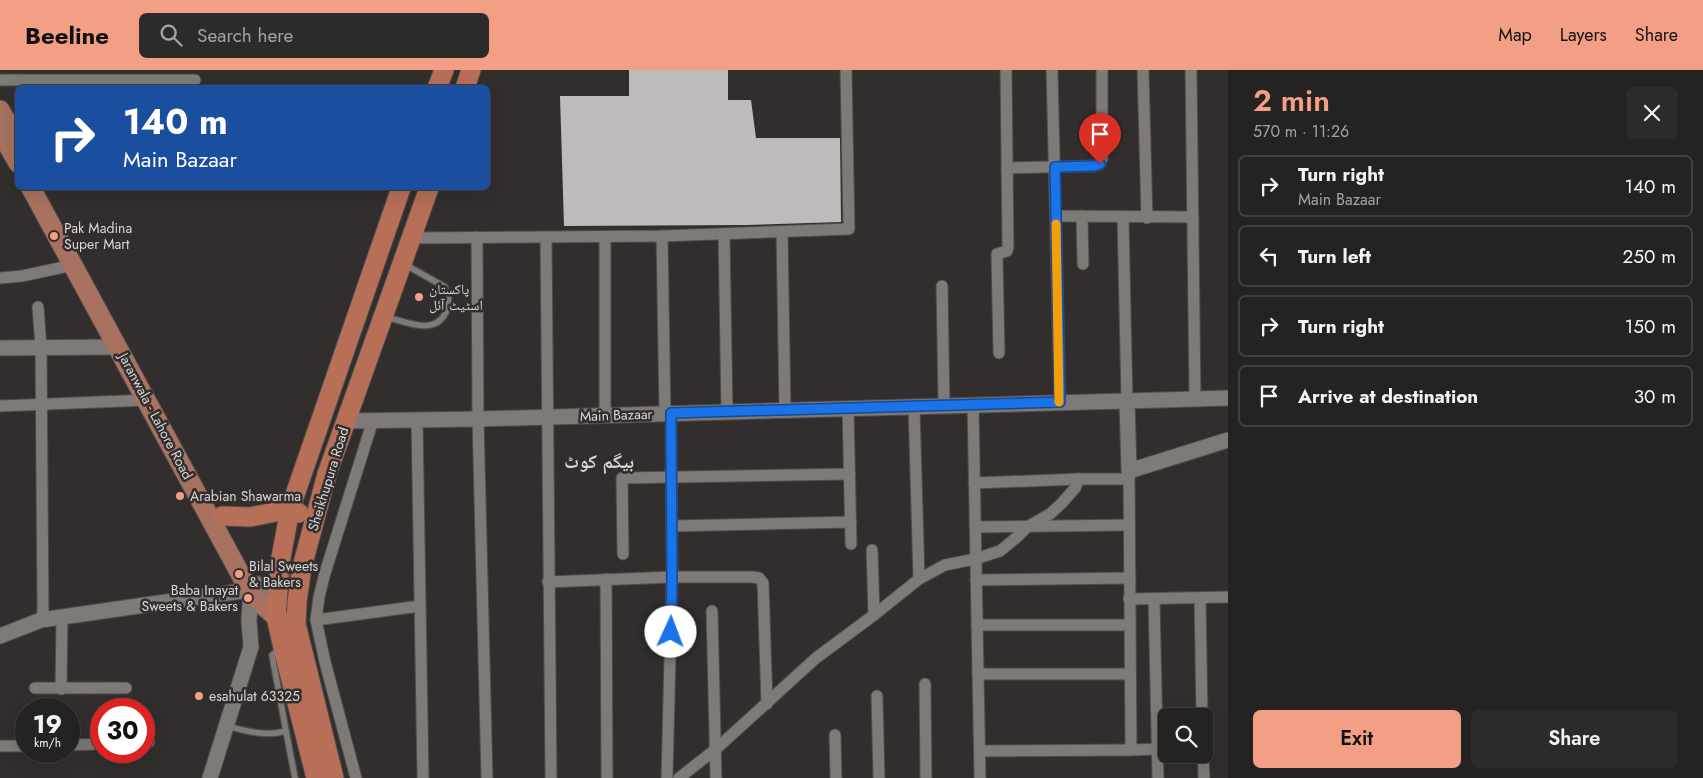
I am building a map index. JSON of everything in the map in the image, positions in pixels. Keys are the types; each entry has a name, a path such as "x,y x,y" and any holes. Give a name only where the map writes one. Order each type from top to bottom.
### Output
{"highway":[{"path":"438,85 444,70"},
{"path":"466,85 471,70"},
{"name":"Sheikhupura Road","path":"316,778 282,648 263,598 280,563 290,509 400,190"},
{"name":"Sheikhupura Road","path":"334,778 296,624 302,568 314,518 346,420 428,190"},
{"path":"222,516 250,517 290,509 314,518"}],"main road":[{"path":"0,110 12,134 15,148"},
{"name":"Jaranwala - Lahore Road","path":"32,190 73,265 102,305 118,347 263,598 296,624"},
{"name":"Jaranwala - Lahore Road","path":"44,190 102,305 222,516 263,598"}],"street":[{"path":"411,238 662,236 849,229 846,70"},
{"path":"999,353 997,254 1007,251 1008,247 1006,70"},
{"path":"1052,70 1060,402"},
{"path":"1007,168 1094,166 1100,164 1102,158 1102,70"},
{"path":"1144,70 1147,218"},
{"path":"1191,70 1195,399"},
{"path":"0,80 195,80"},
{"path":"1056,216 1123,218 1193,217"},
{"path":"1082,216 1083,264"},
{"path":"1123,218 1129,475 1131,750"},
{"path":"782,232 784,410"},
{"path":"724,234 727,412"},
{"path":"605,236 605,415"},
{"path":"662,236 672,477 672,577 667,778"},
{"path":"477,237 478,419 487,778"},
{"path":"546,237 551,778"},
{"path":"0,278 22,276 73,265"},
{"path":"942,286 944,406"},
{"path":"38,307 41,347 41,620"},
{"path":"0,348 118,347"},
{"name":"Main Bazaar","path":"346,420 478,419 1228,398"},
{"path":"0,406 148,400"},
{"path":"973,405 980,778"},
{"path":"914,406 919,579"},
{"path":"848,408 851,544"},
{"path":"356,778 325,662 316,620 323,581 373,420"},
{"path":"417,420 423,778"},
{"path":"974,483 1129,475 1228,440"},
{"path":"623,554 622,478 850,474"},
{"path":"679,778 716,749 816,658 874,616 919,579 944,565 975,559 1000,551 1028,526 1050,514 1062,503 1076,488 1078,479"},
{"path":"672,526 851,522"},
{"path":"975,527 1129,525"},
{"path":"872,550 874,616"},
{"path":"548,582 672,577 759,578 762,583 767,704"},
{"path":"976,580 1130,578"},
{"path":"606,579 607,778"},
{"path":"1130,599 1228,597"},
{"path":"0,636 41,620 263,598"},
{"path":"210,778 251,647 249,628 250,603 263,598"},
{"path":"1200,598 1202,708"},
{"path":"980,751 1158,749 1154,599"},
{"path":"316,620 420,606"},
{"path":"712,611 716,778"},
{"path":"61,689 62,617"},
{"path":"977,625 1130,624"},
{"path":"978,674 1130,674"},
{"path":"925,684 926,778"},
{"path":"35,688 126,688"},
{"path":"877,696 879,778"},
{"path":"835,735 836,778"},
{"path":"0,746 15,746"},
{"path":"1158,763 1158,778"},
{"path":"1203,763 1204,778"}],"lane":[{"path":"383,316 426,327 441,321 446,312 449,303 445,287 402,262"},
{"path":"282,648 272,655 295,778"},
{"path":"227,726 254,733 279,733 286,731"}],"building":[{"path":"629,70 728,70 728,100 751,100 756,138 840,138 841,222 746,225 564,226 560,96 629,96"}],"slow traffic":[{"path":"1056,224 1059,402"}],"place":[{"name":"Pak Madina Super Mart","path":"54,236"},
{"name":"پاکستان اسٹیٹ آئل","path":"419,297"},
{"name":"Arabian Shawarma","path":"180,496"},
{"name":"Bilal Sweets & Bakers","path":"239,574"},
{"name":"Baba Inayat Sweets & Bakers","path":"248,598"},
{"name":"esahulat 63325","path":"199,696"}],"district":[{"name":"بیگم کوٹ","path":"599,461"}],"route":[{"path":"671,632 671,413 1060,402 1055,167 1094,166 1100,164"}]}
